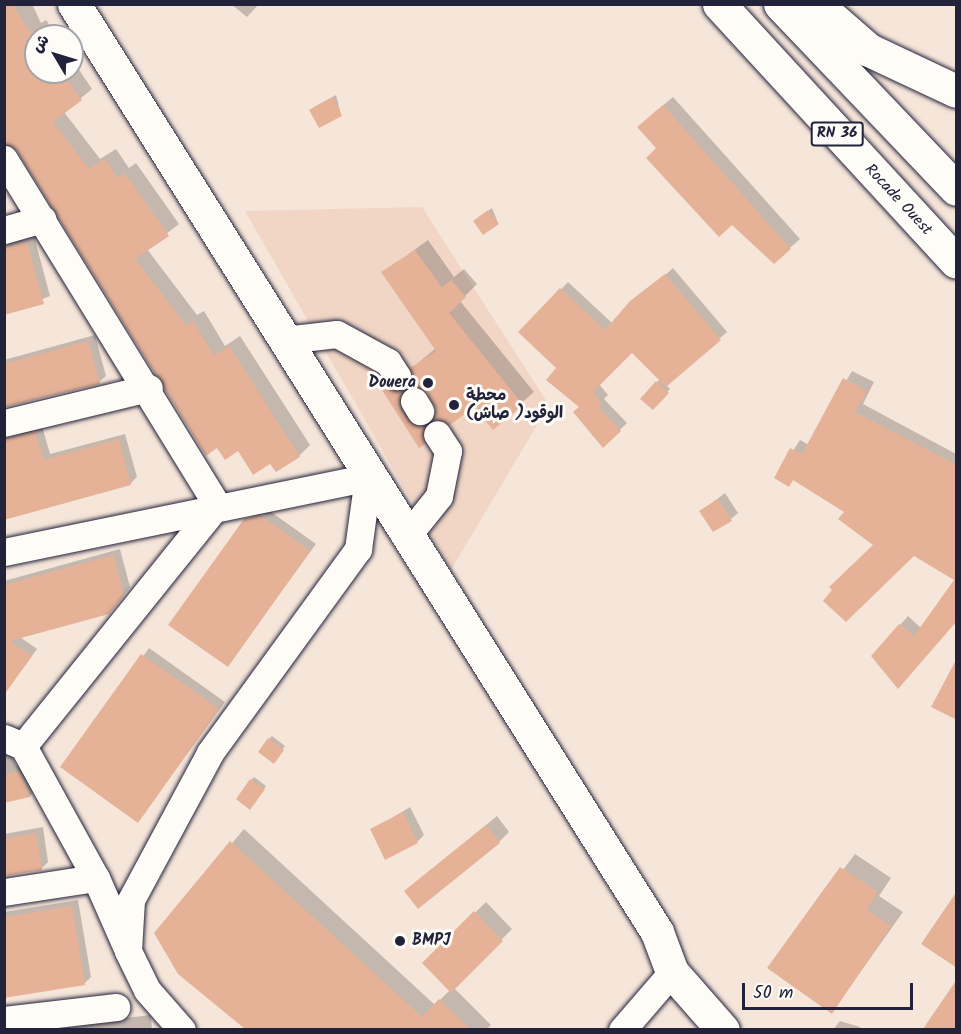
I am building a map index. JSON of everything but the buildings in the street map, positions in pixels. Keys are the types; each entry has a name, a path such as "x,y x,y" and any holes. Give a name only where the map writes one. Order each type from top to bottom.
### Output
{"main road":[{"path":"74,4 368,477 657,932 672,972 723,1029"},
{"name":"Rocade Ouest","path":"719,4 957,262"},
{"path":"780,4 957,189"},
{"path":"816,4 869,50 957,91"}],"street":[{"path":"4,159 149,388 217,505"},
{"path":"4,230 42,219"},
{"path":"284,340 337,334 388,362 397,376"},
{"path":"4,423 149,388"},
{"path":"407,536 439,496 448,451 437,434"},
{"path":"4,552 217,505 368,477 358,549 210,753 152,854 131,900 128,951"},
{"path":"182,1029 147,990 96,878 14,742 217,505"},
{"path":"4,892 96,878"},
{"path":"622,1029 672,972"},
{"path":"56,1029 116,1007 147,990"},
{"path":"4,1020 116,1007"}],"shaded area":[{"path":"422,207 549,405 451,570 245,211"}],"place":[{"name":"Douera","path":"428,383"},
{"name":"محطة الوقود( صاش)","path":"454,405"},
{"name":"BMPJ","path":"400,941"}]}
